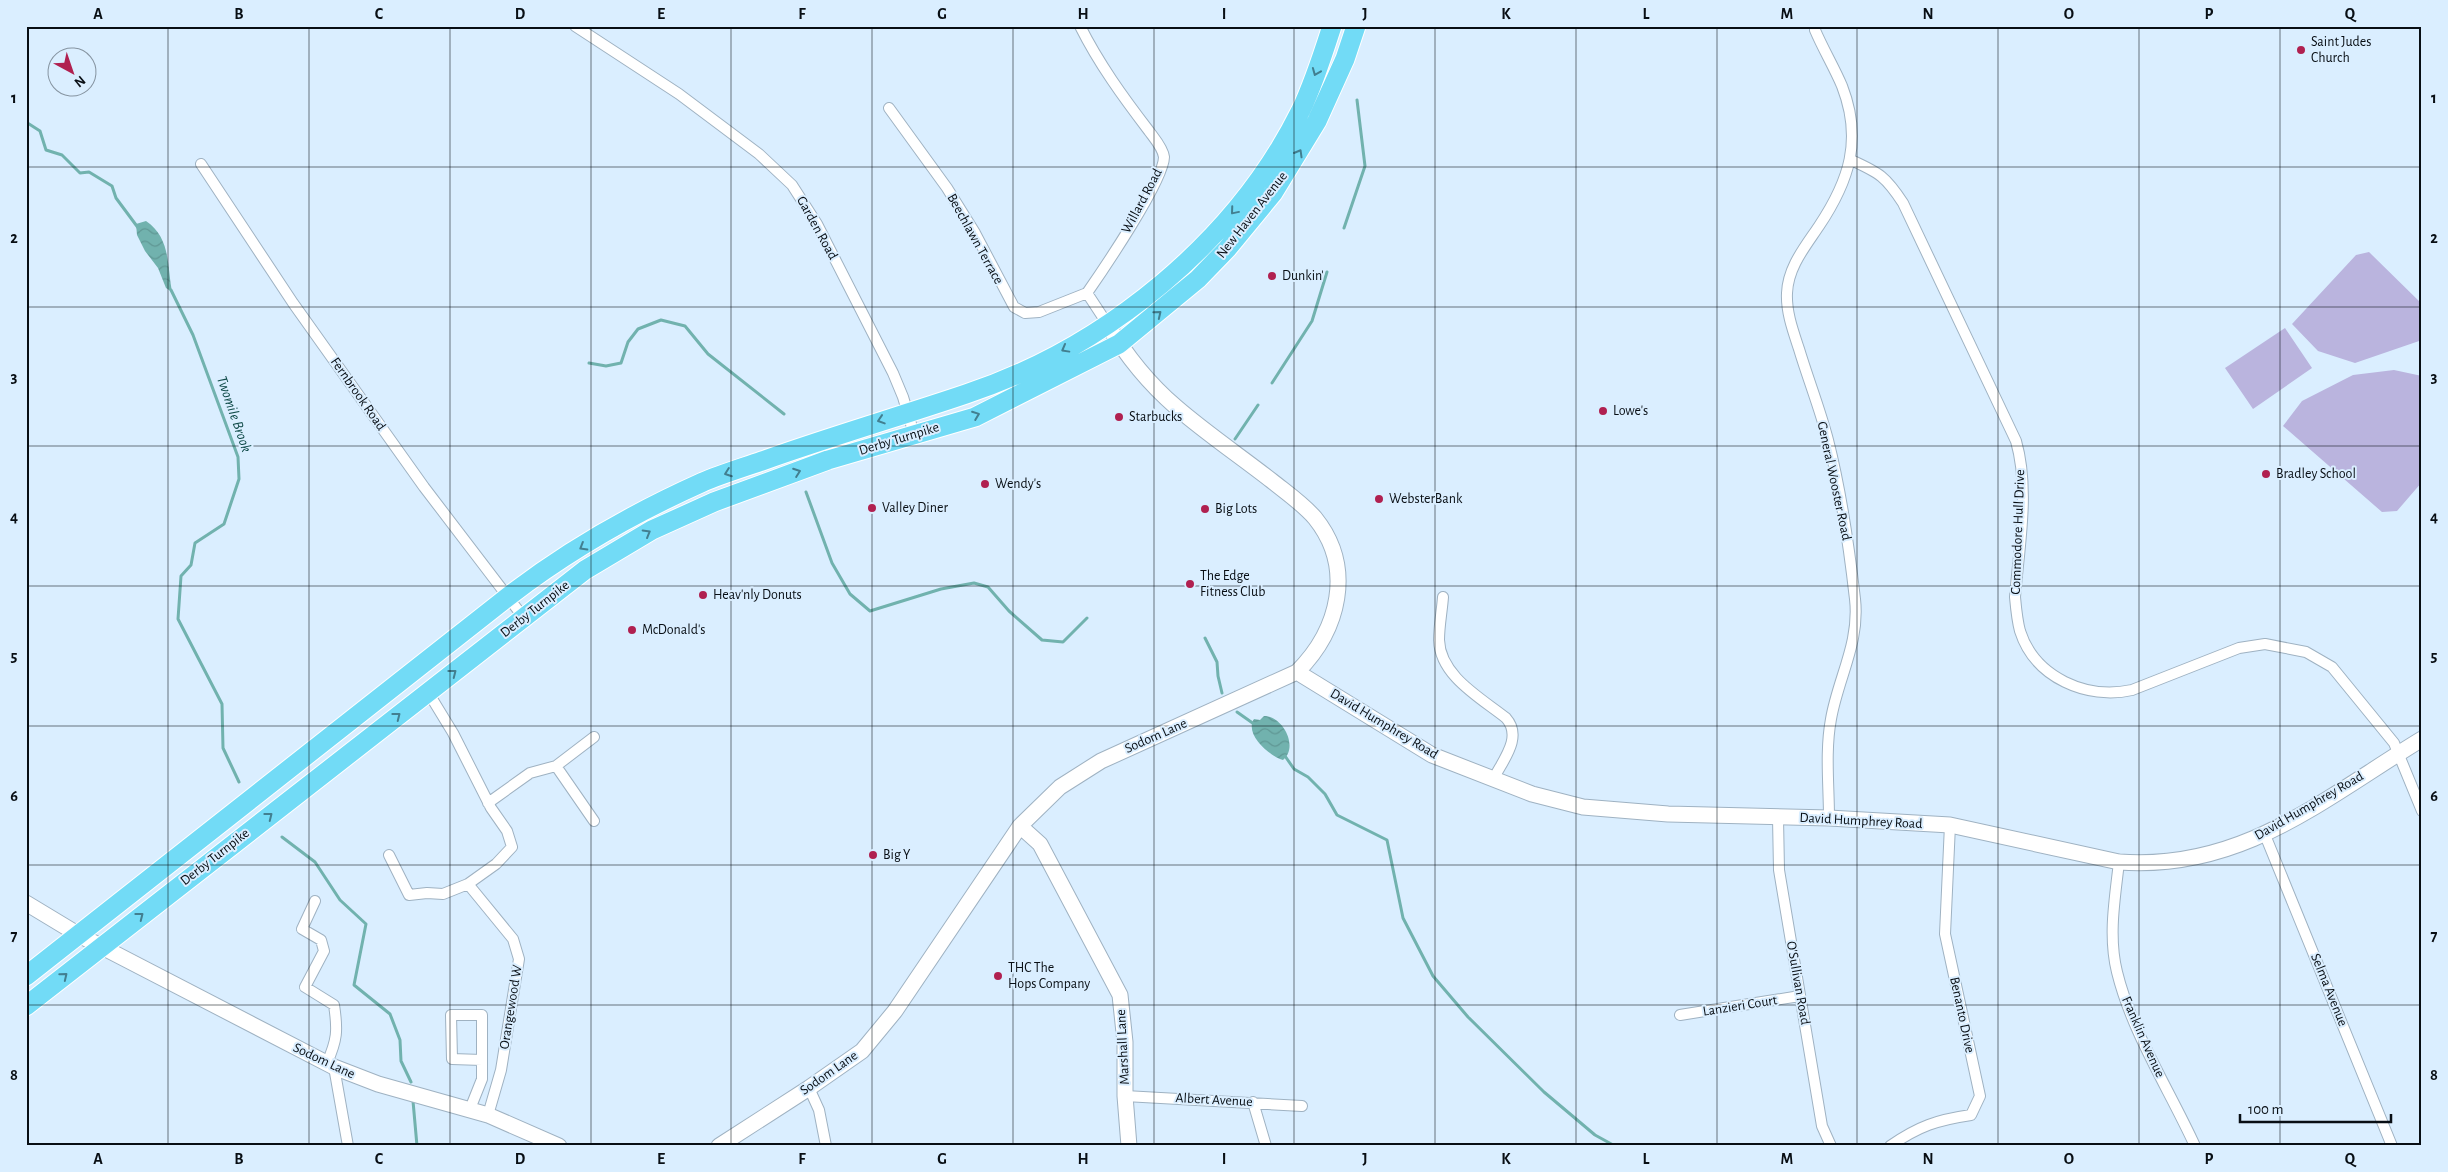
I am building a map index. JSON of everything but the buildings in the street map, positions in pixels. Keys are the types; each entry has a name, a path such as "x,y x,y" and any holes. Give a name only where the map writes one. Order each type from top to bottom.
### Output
{"highway":[{"name":"New Haven Avenue","path":"1108,325 1159,287 1235,210 1259,180 1301,109 1332,26"},
{"name":"New Haven Avenue","path":"1119,344 1198,279 1227,249 1273,193 1317,121 1345,59 1356,26"},
{"name":"Derby Turnpike","path":"26,976 533,578 643,512 704,482 915,409 967,394 1034,366 1108,325"},
{"name":"Derby Turnpike","path":"26,1006 585,570 652,530 714,502 828,460 975,417 1044,384 1119,344"},
{"path":"915,409 922,431"},
{"path":"533,578 549,599"}],"street":[{"name":"Garden Road","path":"575,26 679,94 760,154 792,185 809,209 893,373 915,409"},
{"name":"Willard Road","path":"1080,26 1116,89 1157,142 1164,157 1160,174 1147,198 1087,293"},
{"path":"1815,30 1842,87 1851,126 1851,160"},
{"name":"Beechlawn Terrace","path":"889,108 947,188 1014,306 1025,313 1039,312 1087,293"},
{"name":"Commodore Hull Drive","path":"1851,160 1874,170 1888,180 1904,203 2016,441 2023,487 2015,597 2017,615 2024,641 2043,667 2069,685 2089,692 2118,693 2132,690 2239,648 2264,644 2306,652 2332,667 2394,742 2422,811"},
{"name":"General Wooster Road","path":"1829,818 1828,736 1831,717 1852,652 1856,630 1856,600 1845,528 1828,440 1789,317 1787,292 1798,258 1833,205 1851,160"},
{"name":"Fernbrook Road","path":"201,164 294,303 424,487 524,618"},
{"path":"1087,293 1108,325"},
{"name":"Sodom Lane","path":"719,1146 862,1051 895,1011 1020,826 1060,787 1101,761 1297,672 1314,655 1331,625 1339,584 1336,562 1327,537 1314,517 1299,502 1177,408 1145,379 1119,344 1108,325"},
{"path":"1443,597 1439,640 1445,662 1454,676 1506,718 1513,727 1513,740 1494,778"},
{"name":"David Humphrey Road","path":"1297,672 1432,755 1532,794 1602,810 1778,818 1829,818 1950,825 2119,862 2174,861 2217,853 2265,835 2422,739"},
{"path":"389,855 409,895 427,892 443,894 468,884 496,864 512,847 507,831 488,803 453,733 428,692"},
{"path":"488,803 530,773 556,766 594,737"},
{"path":"556,766 594,821"},
{"name":"O'Sullivan Road","path":"1778,818 1778,870 1822,1126 1831,1146"},
{"name":"Benanto Drive","path":"1890,1146 1913,1130 1944,1119 1972,1115 1980,1096 1945,934 1950,825"},
{"name":"Marshall Lane","path":"1020,826 1040,844 1120,995 1125,1042 1125,1096 1130,1146"},
{"name":"Selma Avenue","path":"2265,835 2392,1146"},
{"name":"Franklin Avenue","path":"2119,862 2112,932 2116,971 2131,1014 2195,1146"},
{"name":"Orangewood W","path":"468,884 513,939 519,959 501,1070 488,1114"},
{"path":"315,901 302,929 321,940 324,951 305,986 334,1005 338,1027 337,1040 330,1065 348,1146"},
{"name":"Sodom Lane","path":"26,903 79,934 330,1065 378,1084 488,1114 560,1146"},
{"name":"Lanzieri Court","path":"1680,1015 1800,996"},
{"path":"470,1109 481,1085 482,1060 482,1015 450,1014 452,1058 482,1060"},
{"path":"809,1088 818,1110 826,1146"},
{"name":"Albert Avenue","path":"1125,1096 1302,1106"},
{"path":"1253,1102 1266,1146"}],"shaded area":[{"path":"2369,252 2422,304 2422,340 2355,363 2318,351 2292,324 2356,255"},
{"path":"2285,328 2312,368 2253,409 2225,368"},
{"path":"2394,370 2422,376 2422,482 2397,511 2382,512 2283,426 2302,401 2353,375"}],"water":[{"path":"146,221 154,228 164,244 172,292 166,288 158,268 145,251 137,235 136,224"},
{"path":"1264,716 1271,717 1277,721 1287,733 1289,748 1288,754 1283,760 1271,754 1255,738 1252,731 1254,719 1260,720"}],"waterway":[{"path":"1344,228 1365,166 1357,100"},
{"name":"Twomile Brook","path":"26,122 40,131 46,150 62,155 80,173 89,172 112,186 116,198 139,229"},
{"path":"1272,383 1312,321 1327,272"},
{"name":"Twomile Brook","path":"171,290 193,335 238,457 239,479 224,524 195,543 191,565 181,576 178,619 222,704 223,748 239,782"},
{"path":"589,363 606,366 621,363 628,342 638,329 661,320 685,326 708,354 784,414"},
{"path":"1235,439 1258,405"},
{"path":"806,492 832,563 850,594 870,611 941,589 974,583 988,587 1009,611 1042,640 1063,642 1087,618"},
{"path":"1205,638 1217,662 1222,693"},
{"path":"1237,712 1254,724"},
{"path":"1285,756 1294,769 1308,777 1325,794 1337,815 1387,840 1403,918 1433,976 1468,1017 1544,1092 1595,1135 1615,1146"},
{"name":"Twomile Brook","path":"282,837 315,862 340,900 366,924 354,985 390,1014 400,1040 401,1061 411,1082"},
{"name":"Twomile Brook","path":"413,1101 417,1146"}],"place":[{"name":"Saint Judes Church","path":"2301,50"},
{"name":"Dunkin'","path":"1272,276"},
{"name":"Lowe's","path":"1603,411"},
{"name":"Starbucks","path":"1119,417"},
{"name":"Bradley School","path":"2266,474"},
{"name":"Wendy's","path":"985,484"},
{"name":"WebsterBank","path":"1379,499"},
{"name":"Valley Diner","path":"872,508"},
{"name":"Big Lots","path":"1205,509"},
{"name":"The Edge Fitness Club","path":"1190,584"},
{"name":"Heav'nly Donuts","path":"703,595"},
{"name":"McDonald's","path":"632,630"},
{"name":"Big Y","path":"873,855"},
{"name":"THC The Hops Company","path":"998,976"}]}
